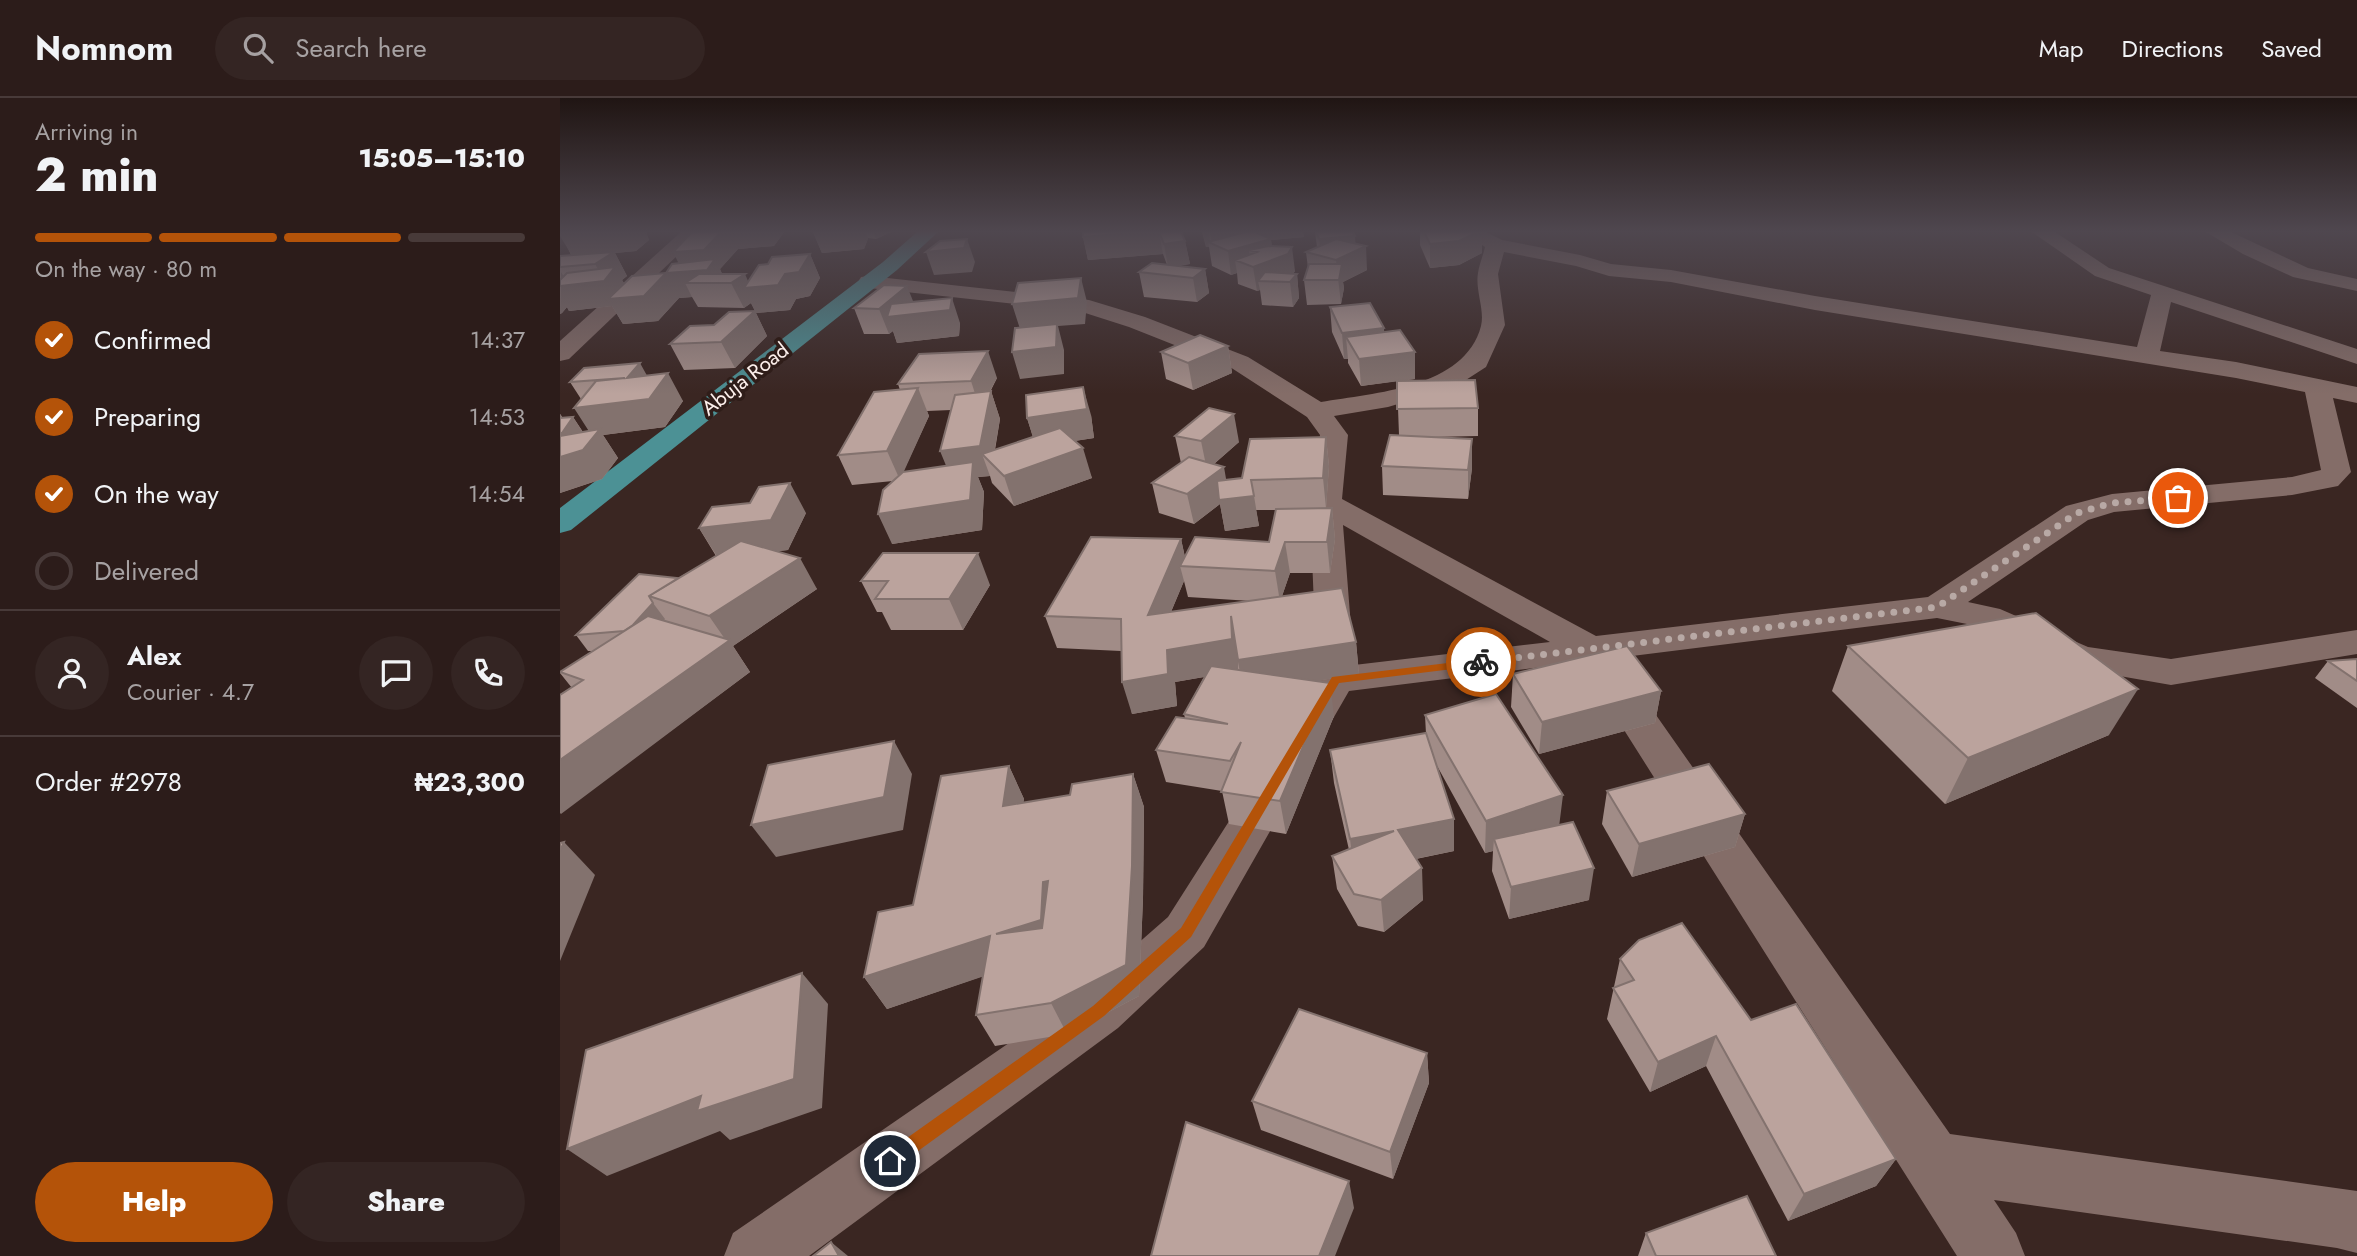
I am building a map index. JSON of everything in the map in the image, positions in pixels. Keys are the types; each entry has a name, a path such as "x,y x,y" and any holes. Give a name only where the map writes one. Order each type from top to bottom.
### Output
{"main road":[{"name":"Abuja Road","path":"560,523 864,286"}],"street":[{"path":"560,354 570,337 630,286"},
{"path":"757,1256 1099,1011 1186,932 1336,680 1327,503 1334,435 1317,411 1240,362 1137,322 1081,305 906,286"},
{"path":"1317,411 1388,399 1446,382 1477,362 1493,325 1489,286"},
{"path":"1725,286 1815,303 2147,355 2357,395"},
{"path":"2140,286 2357,357"},
{"path":"2147,355 2162,294"},
{"path":"1937,607 2077,513 2112,503 2292,486 2327,480 2336,472 2317,387"},
{"path":"1327,503 1591,649 1934,1162 1993,1256"},
{"path":"1336,680 1937,607 1987,617 2081,659 2171,672 2357,642"},
{"path":"1934,1162 2337,1217 2357,1222"}],"building":[{"path":"622,286 654,286 644,296 608,299"},
{"path":"883,286 907,286 879,309 854,308"},
{"path":"1017,286 1080,286 1078,298 1012,304"},
{"path":"952,298 950,310 887,317 891,304"},
{"path":"1370,303 1384,328 1342,333 1330,307"},
{"path":"755,311 721,342 670,344 690,326 714,325 729,312"},
{"path":"1057,324 1056,347 1012,352 1015,328"},
{"path":"1400,330 1415,352 1359,359 1346,337"},
{"path":"1200,335 1228,346 1188,363 1161,352"},
{"path":"988,351 971,381 898,384 919,354"},
{"path":"640,363 627,378 668,373 649,399 574,408 596,381 625,378 570,382 584,368"},
{"path":"1475,380 1478,408 1397,409 1397,381"},
{"path":"1083,387 1087,409 1027,418 1026,395"},
{"path":"918,388 887,451 838,455 874,392"},
{"path":"991,391 980,446 940,451 955,395"},
{"path":"1209,408 1234,414 1201,441 1175,436"},
{"path":"573,417 562,433 560,433 560,418"},
{"path":"1060,428 1083,448 1004,476 982,454"},
{"path":"600,429 583,450 560,457 560,436"},
{"path":"1390,435 1472,439 1468,470 1382,466"},
{"path":"1326,437 1323,478 1251,480 1254,496 1219,500 1217,481 1242,478 1250,439"},
{"path":"1189,457 1224,467 1187,494 1152,483"},
{"path":"973,462 970,500 878,514 883,490 903,472"},
{"path":"790,483 771,520 699,528 712,507 750,503 759,487"},
{"path":"1332,508 1327,542 1285,542 1275,571 1180,566 1195,537 1269,542 1276,509"},
{"path":"1091,537 1181,539 1148,615 1342,588 1356,642 1238,660 1231,616 1232,639 1167,650 1168,674 1122,682 1121,619 1045,616"},
{"path":"741,541 800,558 709,616 649,596"},
{"path":"883,553 978,553 949,599 875,599 888,581 861,581"},
{"path":"639,574 677,578 649,596 653,603 624,631 576,635"},
{"path":"2036,613 2138,689 1968,758 1848,646"},
{"path":"648,616 730,640 560,760 560,695 583,680 560,672"},
{"path":"1627,646 1661,691 1542,722 1513,674"},
{"path":"2357,659 2357,681 2328,661"},
{"path":"1211,666 1330,683 1280,801 1221,792 1241,742 1230,761 1156,750 1176,717 1228,724 1184,714"},
{"path":"1496,694 1563,795 1486,821 1425,715"},
{"path":"1426,733 1454,819 1398,830 1422,868 1381,900 1354,894 1332,856 1394,831 1350,839 1330,750"},
{"path":"894,741 884,797 751,825 768,765"},
{"path":"1709,764 1745,814 1639,844 1607,791"},
{"path":"1009,766 1003,806 1070,795 1072,784 1133,774 1132,866 1126,965 1051,1003 976,1015 990,936 864,977 878,912 913,905 941,776","holes":["1048,881 1042,928 996,934 1041,920 1043,882"]},
{"path":"1573,822 1594,868 1511,887 1494,839"},
{"path":"1682,923 1751,1020 1796,1004 1896,1159 1804,1194 1716,1036 1658,1062 1613,988 1634,980 1620,959 1639,940"},
{"path":"802,973 794,1079 697,1111 701,1096 567,1149 586,1050"},
{"path":"1299,1009 1427,1053 1390,1152 1252,1101"},
{"path":"1186,1122 1349,1181 1319,1256 1151,1256"},
{"path":"1747,1196 1776,1256 1656,1256 1646,1233"},
{"path":"831,1242 839,1256 813,1256"}],"way so far":[{"path":"1481,662 1937,607 2077,513 2112,503 2178,498"}],"route":[{"path":"890,1161 1099,1011 1186,932 1336,680 1481,662"}]}
